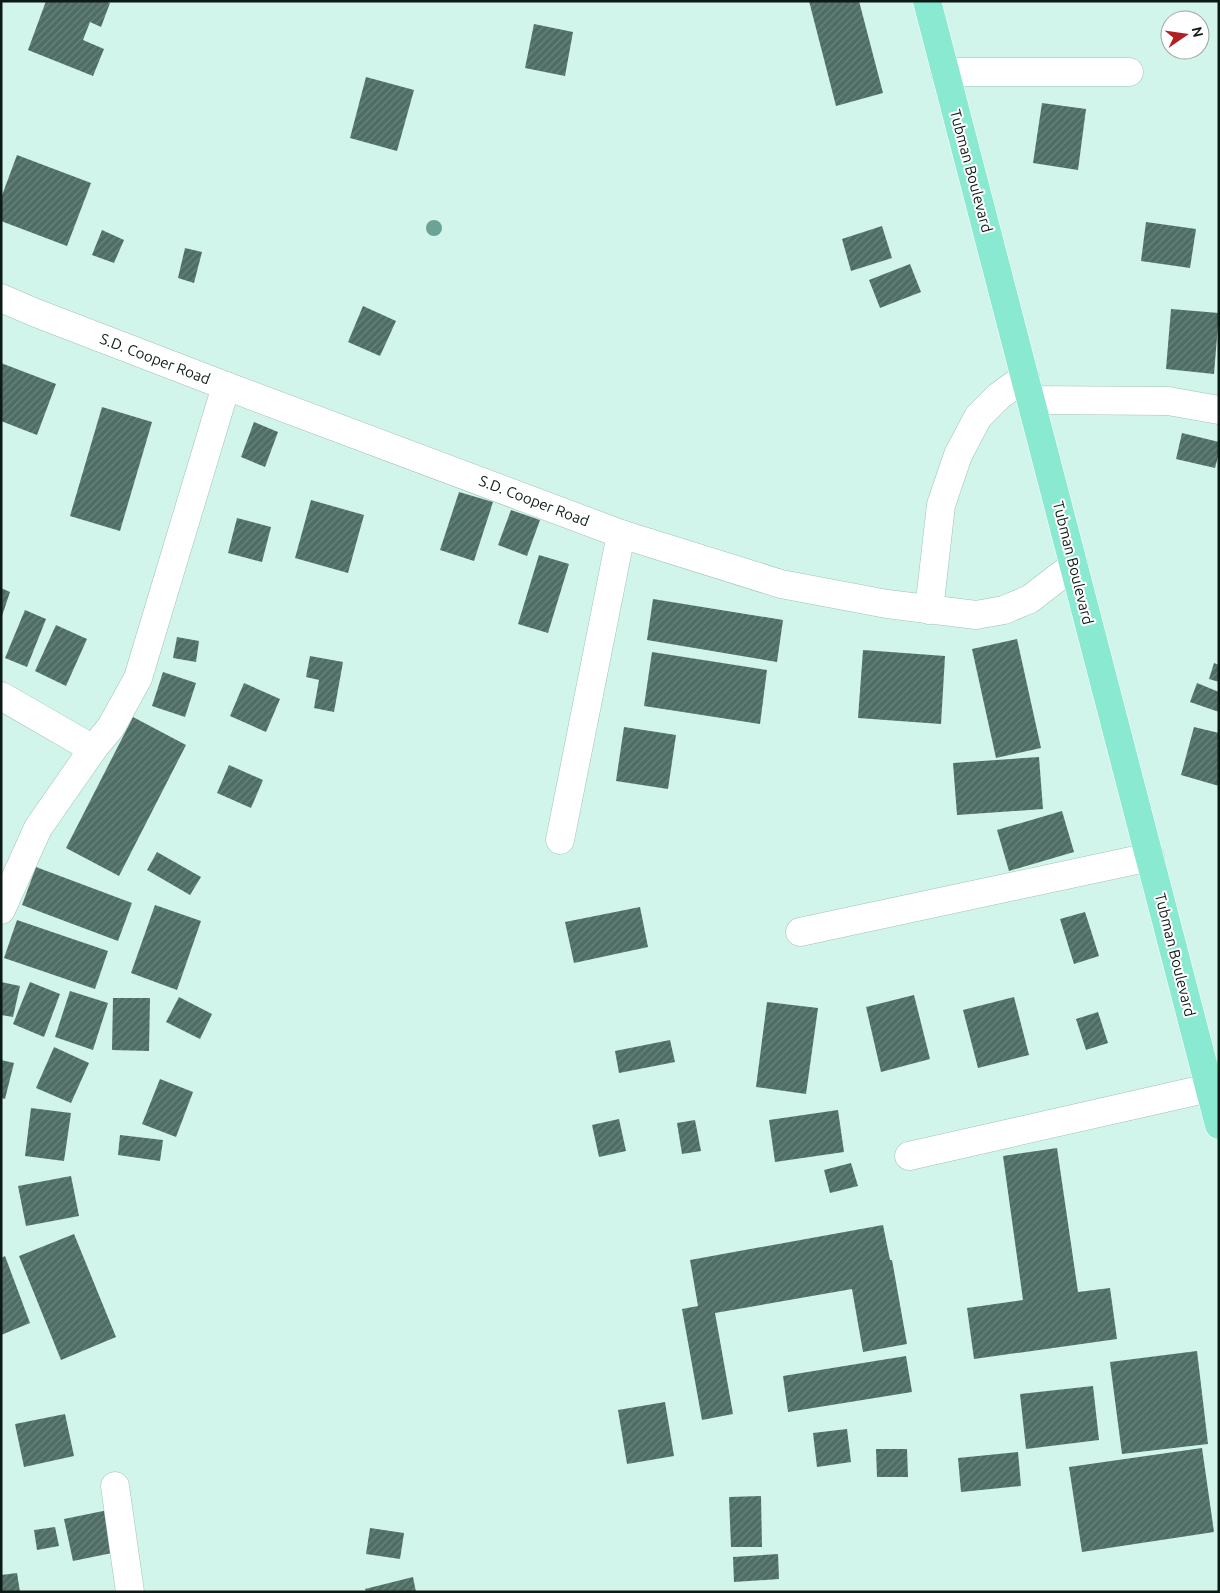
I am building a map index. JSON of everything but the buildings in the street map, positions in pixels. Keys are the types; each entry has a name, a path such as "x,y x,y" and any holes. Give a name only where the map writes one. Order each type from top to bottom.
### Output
{"highway":[{"name":"Tubman Boulevard","path":"927,1 1150,857 1210,1073 1219,1126"}],"street":[{"path":"945,72 1129,72"},
{"name":"S.D. Cooper Road","path":"1,298 226,386 621,534 781,584 887,604 976,615 1004,610 1030,599 1074,565"},
{"path":"1,910 38,828 93,749 111,727 138,678 226,386"},
{"path":"929,610 941,506 958,455 978,417 999,396 1028,389 1168,402 1219,410"},
{"path":"560,840 621,534"},
{"path":"1,696 93,749"},
{"path":"800,932 1150,857"},
{"path":"909,1156 1210,1073"},
{"path":"115,1486 130,1592"}]}
